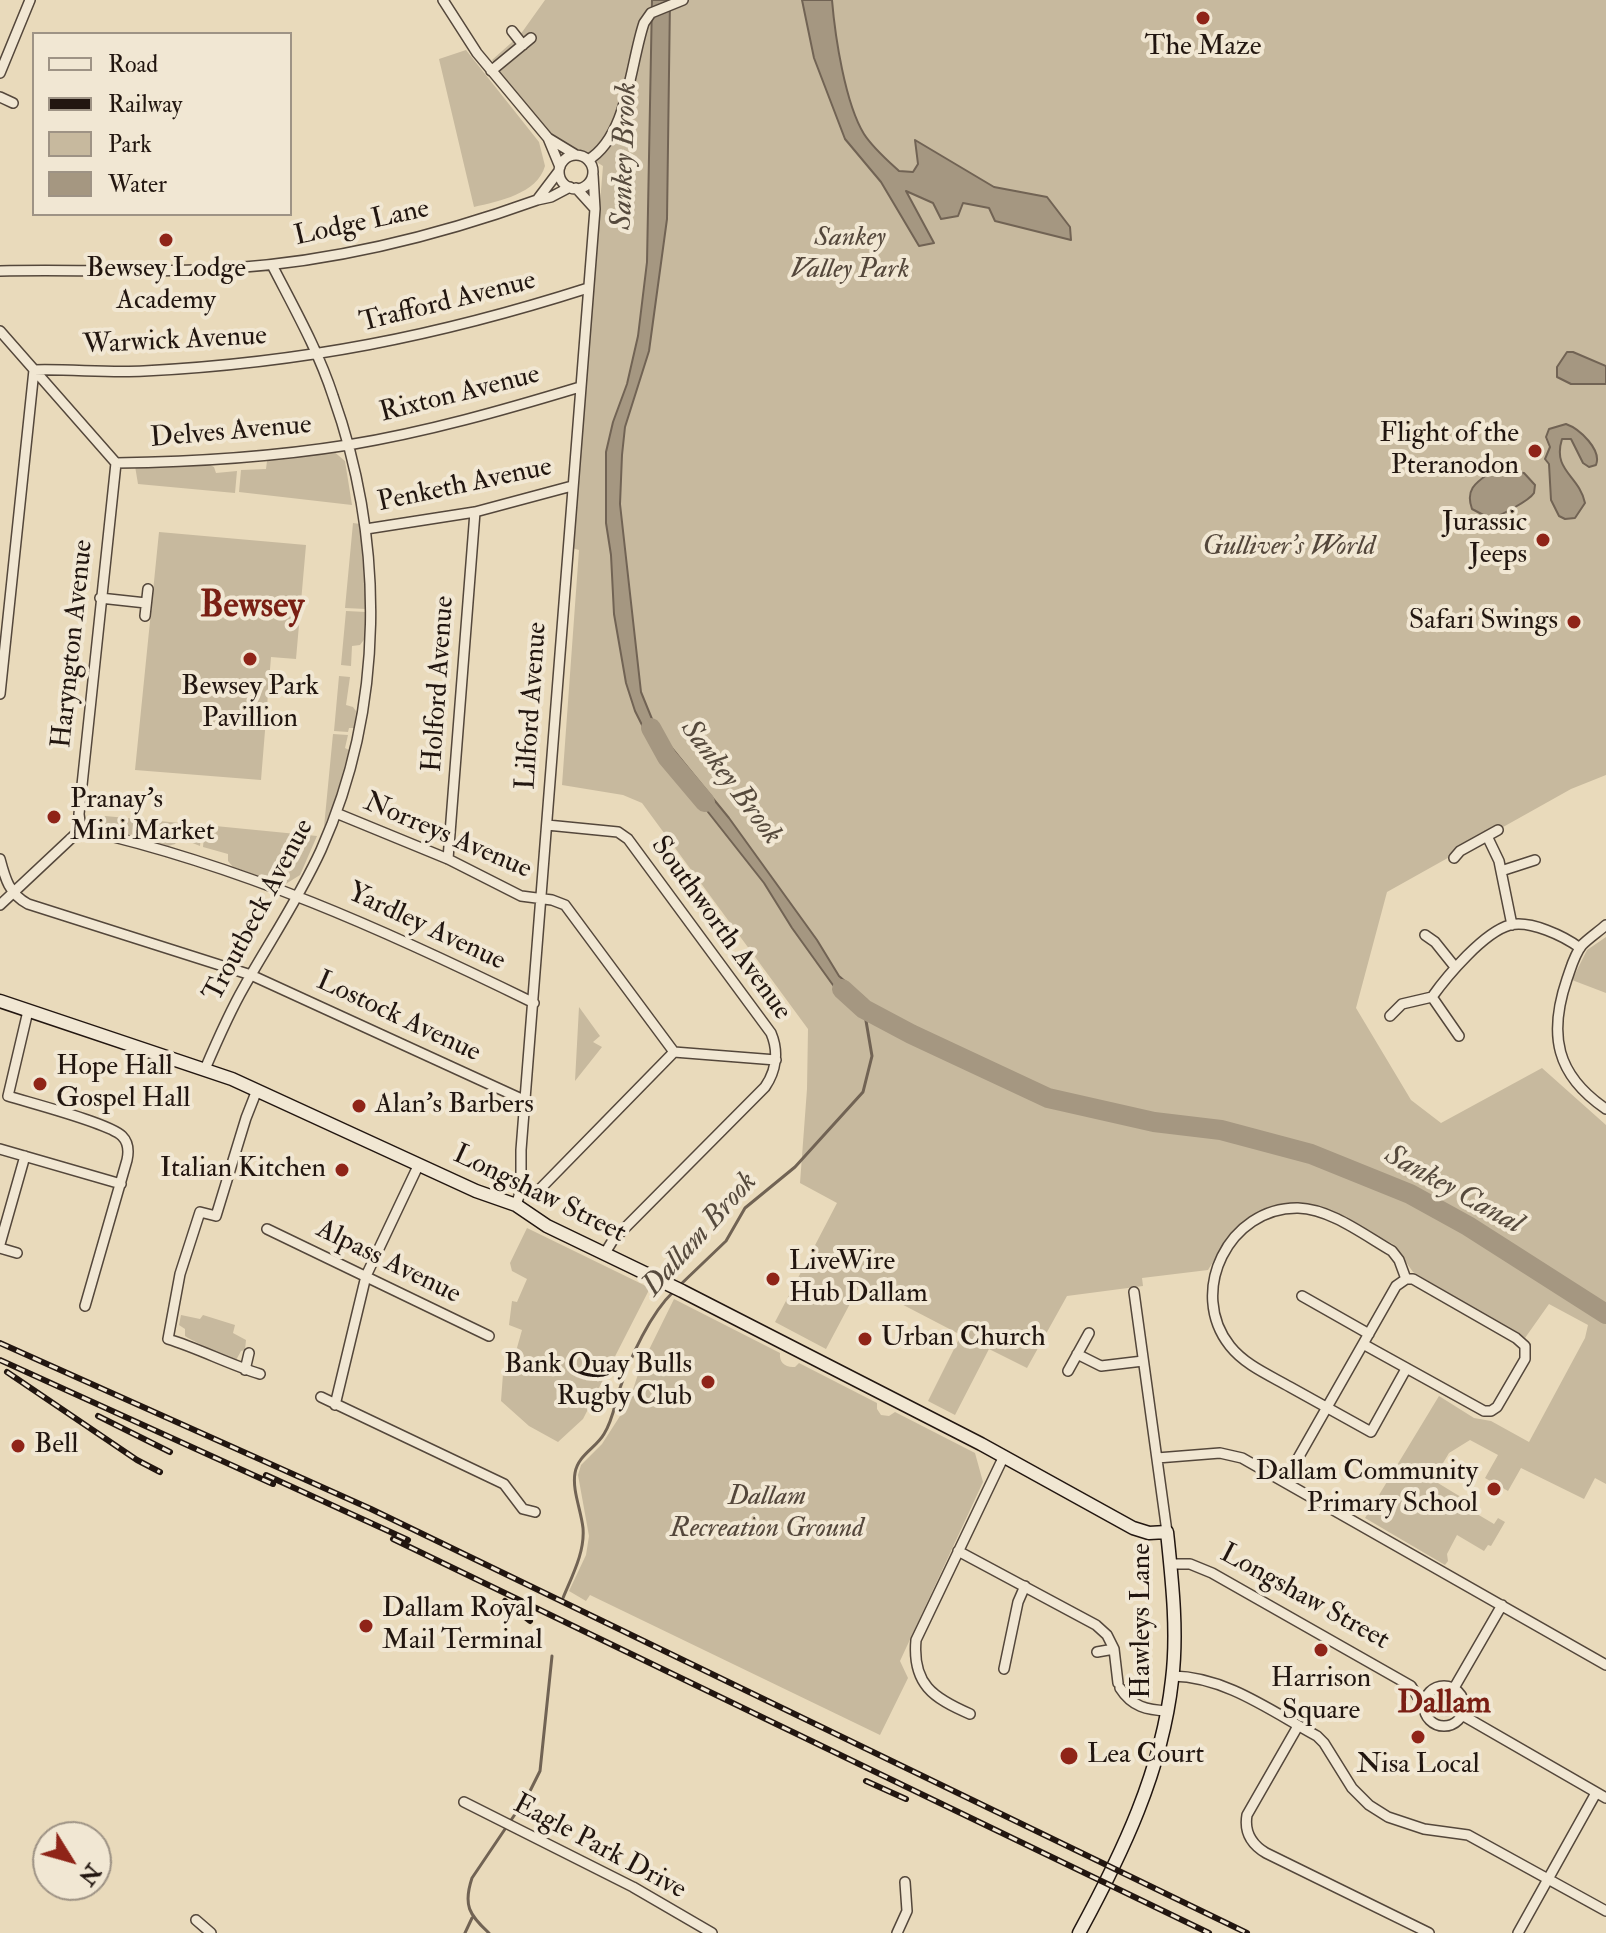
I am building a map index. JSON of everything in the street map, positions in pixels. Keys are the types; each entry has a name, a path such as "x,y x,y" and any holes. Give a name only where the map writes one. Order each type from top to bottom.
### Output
{"street":[{"path":"0,73 30,0"},
{"path":"443,0 491,71 548,138 588,160 593,175 588,183 573,188"},
{"path":"588,160 605,147 612,135 641,31 651,13 683,0"},
{"path":"491,71 527,42 512,31"},
{"path":"0,97 13,103"},
{"path":"548,138 563,182 595,209"},
{"path":"537,200 566,158 576,155"},
{"name":"Lilford Avenue","path":"516,1205 521,1190 595,209 593,175"},
{"name":"Lodge Lane","path":"0,271 65,269 142,272 272,265 434,233 482,220 573,188"},
{"name":"Troutbeck Avenue","path":"205,1069 251,975 299,895 336,813 351,763 368,673 371,637 366,529 349,444 317,355 272,265"},
{"name":"Trafford Avenue","path":"317,355 455,328 588,288"},
{"path":"0,331 116,463"},
{"name":"Warwick Avenue","path":"34,370 140,372 317,355"},
{"path":"0,694 3,637 34,370"},
{"name":"Rixton Avenue","path":"349,444 458,422 580,387"},
{"name":"Delves Avenue","path":"116,463 186,462 349,444"},
{"name":"Haryngton Avenue","path":"81,829 80,798 116,463"},
{"name":"Penketh Avenue","path":"366,529 475,512 572,486"},
{"name":"Holford Avenue","path":"448,859 475,512"},
{"path":"145,616 148,589"},
{"path":"100,598 146,603"},
{"name":"Norreys Avenue","path":"336,813 448,859 521,896 559,901 571,910 674,1052"},
{"name":"Southworth Avenue","path":"547,825 618,832 628,839 771,1033 776,1060 765,1087 613,1240 605,1253"},
{"path":"0,905 81,829"},
{"name":"Yardley Avenue","path":"81,829 147,844 299,895 420,947 534,1003"},
{"path":"1454,858 1460,851 1498,830"},
{"path":"1487,836 1499,861 1512,925"},
{"path":"0,859 5,879 13,893"},
{"path":"1501,871 1535,860"},
{"name":"Lostock Avenue","path":"13,893 28,904 251,975 526,1101"},
{"path":"1390,1016 1402,1004 1432,997 1455,967 1495,933 1512,925 1535,928 1580,948"},
{"path":"1606,925 1580,948 1558,1009 1557,1037 1569,1073 1581,1089 1606,1109"},
{"path":"1425,935 1435,942 1455,967"},
{"path":"1432,997 1459,1036"},
{"name":"Longshaw Street","path":"0,1001 205,1069 516,1205 547,1226 1004,1456 1133,1528 1149,1533 1167,1532"},
{"path":"28,1011 8,1096 119,1133 129,1151 85,1306"},
{"path":"539,1190 674,1052 776,1060"},
{"path":"257,1090 216,1216 200,1212 180,1274 168,1339 260,1374"},
{"path":"0,1149 121,1184"},
{"path":"17,1253 0,1246 25,1156"},
{"path":"335,1405 366,1276 419,1164"},
{"path":"541,1169 550,1178"},
{"path":"1406,1279 1392,1251 1330,1216 1306,1209 1284,1209 1248,1224 1226,1247 1213,1278 1212,1297 1217,1322 1228,1343 1245,1361 1371,1432 1406,1369"},
{"name":"Alpass Avenue","path":"267,1229 489,1336"},
{"path":"1285,1481 1396,1286 1406,1279 1413,1279 1516,1338 1525,1346 1526,1352 1497,1407 1484,1411 1363,1344"},
{"name":"Hawleys Lane","path":"1079,1933 1145,1796 1159,1752 1173,1676 1167,1532 1134,1292"},
{"path":"1302,1296 1369,1334"},
{"path":"1068,1371 1089,1333"},
{"path":"245,1370 249,1353"},
{"path":"1077,1354 1101,1366 1143,1361"},
{"path":"321,1397 504,1484 523,1509 535,1512"},
{"path":"1157,1458 1227,1454 1250,1461 1606,1665"},
{"path":"970,1714 947,1704 929,1691 915,1663 916,1640 1004,1456"},
{"path":"958,1551 1096,1625 1107,1635 1114,1649 1119,1686 1128,1699 1141,1707 1168,1711"},
{"name":"Longshaw Street","path":"1170,1564 1190,1564 1212,1573 1411,1686 1437,1687"},
{"path":"1004,1669 1018,1602 1025,1586"},
{"path":"1454,1688 1502,1605"},
{"path":"1097,1652 1114,1649"},
{"path":"1173,1676 1205,1679 1224,1685 1324,1743 1352,1788 1369,1805 1388,1817 1424,1829 1468,1835 1606,1911"},
{"name":"Longshaw Street","path":"1411,1686 1424,1707"},
{"path":"1437,1687 1454,1688 1464,1703 1462,1715 1453,1724 1441,1725 1429,1719 1424,1707 1427,1695 1437,1687"},
{"path":"1462,1715 1601,1796 1518,1933"},
{"path":"1298,1726 1250,1808 1246,1826 1250,1839 1266,1853 1429,1933"},
{"name":"Eagle Park Drive","path":"464,1802 633,1887 712,1933"},
{"path":"897,1933 907,1911 905,1882"},
{"path":"196,1920 211,1933"}],"green space":[{"name":"Sankey Valley Park","path":"545,0 1606,0 1606,775 1571,789 1387,892 1356,1008 1411,1100 1441,1123 1542,1068 1606,1125 1606,1484 1595,1478 1584,1499 1521,1468 1508,1491 1485,1478 1498,1455 1470,1440 1449,1453 1433,1480 1474,1505 1472,1511 1494,1524 1498,1518 1505,1522 1491,1546 1488,1545 1484,1551 1457,1535 1445,1565 1365,1518 1439,1396 1474,1418 1491,1421 1529,1442 1585,1338 1588,1325 1549,1304 1525,1338 1413,1272 1393,1244 1330,1213 1303,1205 1275,1207 1252,1216 1229,1236 1208,1270 1142,1278 1143,1286 1067,1296 1027,1368 989,1349 955,1415 928,1401 961,1335 861,1283 826,1349 775,1322 837,1203 800,1183 808,1029 642,803 623,795 562,785 579,550 572,548 603,166 552,135 502,78 492,60 520,35"},
{"path":"466,50 539,142 545,166 541,176 526,190 474,207 439,59"},
{"path":"332,450 345,461 352,505 239,492 241,470 266,469 267,461 275,458"},
{"path":"208,464 214,467 216,473 237,471 235,493 138,484 135,466"},
{"path":"353,523 360,524 366,609 345,608"},
{"path":"159,532 306,545 296,659 271,657 261,780 135,770"},
{"path":"346,611 366,612 366,637 360,645 352,646 351,666 341,665"},
{"path":"339,676 350,677 346,705 356,711 354,728 349,728 348,732 334,731"},
{"path":"333,734 348,735 345,748 349,750 324,827"},
{"path":"105,816 202,825 200,846 180,838 168,846 98,828"},
{"path":"205,825 317,836 300,875 284,885 233,867 228,861 228,854 203,847"},
{"path":"1606,937 1606,993 1572,980 1587,950"},
{"path":"579,1007 600,1036 593,1042 602,1047 575,1081"},
{"path":"527,1228 650,1288 583,1419 558,1442 529,1426 501,1401 503,1374 509,1376 522,1330 509,1325 512,1301 517,1302 527,1279 512,1271 510,1263"},
{"name":"Dallam Recreation Ground","path":"674,1299 780,1353 783,1364 795,1367 799,1363 877,1403 881,1415 889,1416 895,1412 975,1453 983,1482 900,1661 908,1678 880,1735 590,1595 586,1601 569,1591 586,1555 589,1536 578,1475 581,1465 602,1444 629,1402 640,1368"},
{"path":"181,1315 200,1319 203,1315 235,1325 233,1333 246,1340 245,1350 241,1351 235,1362 188,1338 185,1329 179,1325"},
{"path":"1445,1693 1454,1696 1457,1705 1454,1714 1445,1717 1436,1714 1433,1705 1436,1696"}],"water":[{"name":"Sankey Brook","path":"652,0 670,0 667,219 649,351 625,427 620,504 641,692 652,719 667,742 729,818 817,940 839,976 867,1000 856,1010 843,999 764,883 644,729 626,683 614,614 606,523 606,452 638,336 647,262"},
{"path":"802,0 832,0 842,69 857,121 880,154 899,171 913,172 918,164 915,140 994,187 1047,197 1070,227 1071,240 995,221 989,208 963,203 958,216 941,219 933,203 906,191 934,243 919,246 881,182 845,139 814,58"},
{"path":"1567,352 1606,366 1606,384 1571,384 1557,377 1557,367"},
{"path":"1566,424 1588,441 1597,459 1596,465 1589,467 1583,463 1571,439 1562,439 1560,450 1563,466 1585,503 1575,518 1565,519 1559,516 1551,500 1549,464 1545,459 1550,447 1546,437 1549,429"},
{"path":"1495,469 1524,473 1535,485 1534,493 1527,500 1491,519 1472,509 1470,495 1474,485"}],"waterway":[{"name":"Sankey Brook","path":"651,728 667,757 705,802"},
{"name":"Sankey Brook","path":"842,989 864,1009 911,1034 1048,1098 1154,1122 1221,1130 1311,1154 1410,1194 1468,1226 1606,1314"},
{"name":"Dallam Brook","path":"679,1286 726,1241 745,1208 795,1167 863,1092 872,1056 864,1009"},
{"name":"Dallam Brook","path":"563,1598 577,1564 583,1537 575,1486 577,1467 607,1429 636,1349 649,1323 674,1291"},
{"name":"Dallam Brook","path":"489,1933 472,1915 468,1903 469,1887 540,1771 552,1656"},
{"path":"465,1933 472,1918"}],"railway":[{"path":"0,1343 371,1509 1247,1933"},
{"path":"0,1360 273,1484"},
{"path":"7,1372 137,1460 160,1472"},
{"path":"98,1416 170,1452"},
{"path":"266,1475 408,1540"},
{"path":"393,1539 1209,1933"},
{"path":"505,1601 530,1621"},
{"path":"866,1781 906,1799"}],"place":[{"name":"The Maze","path":"1203,18"},
{"name":"Bewsey Lodge Academy","path":"166,240"},
{"name":"Flight of the Pteranodon","path":"1535,451"},
{"name":"Jurassic Jeeps","path":"1543,540"},
{"name":"Safari Swings","path":"1574,622"},
{"name":"Bewsey Park Pavillion","path":"250,659"},
{"name":"Pranay's Mini Market","path":"54,817"},
{"name":"Hope Hall Gospel Hall","path":"40,1084"},
{"name":"Alan's Barbers","path":"359,1106"},
{"name":"Italian Kitchen","path":"342,1170"},
{"name":"LiveWire Hub Dallam","path":"773,1279"},
{"name":"Urban Church","path":"865,1339"},
{"name":"Bank Quay Bulls Rugby Club","path":"708,1382"},
{"name":"Bell","path":"18,1446"},
{"name":"Dallam Community Primary School","path":"1494,1489"},
{"name":"Dallam Royal Mail Terminal","path":"366,1626"},
{"name":"Harrison Square","path":"1321,1650"},
{"name":"Nisa Local","path":"1418,1737"},
{"name":"Lea Court","path":"1069,1756"}],"district":[{"name":"Bewsey","path":"252,608"},
{"name":"Dallam","path":"1444,1705"}],"park label":[{"name":"Gulliver's World","path":"1289,548"}],"water label":[{"name":"Sankey Canal","path":"1453,1191"}]}
